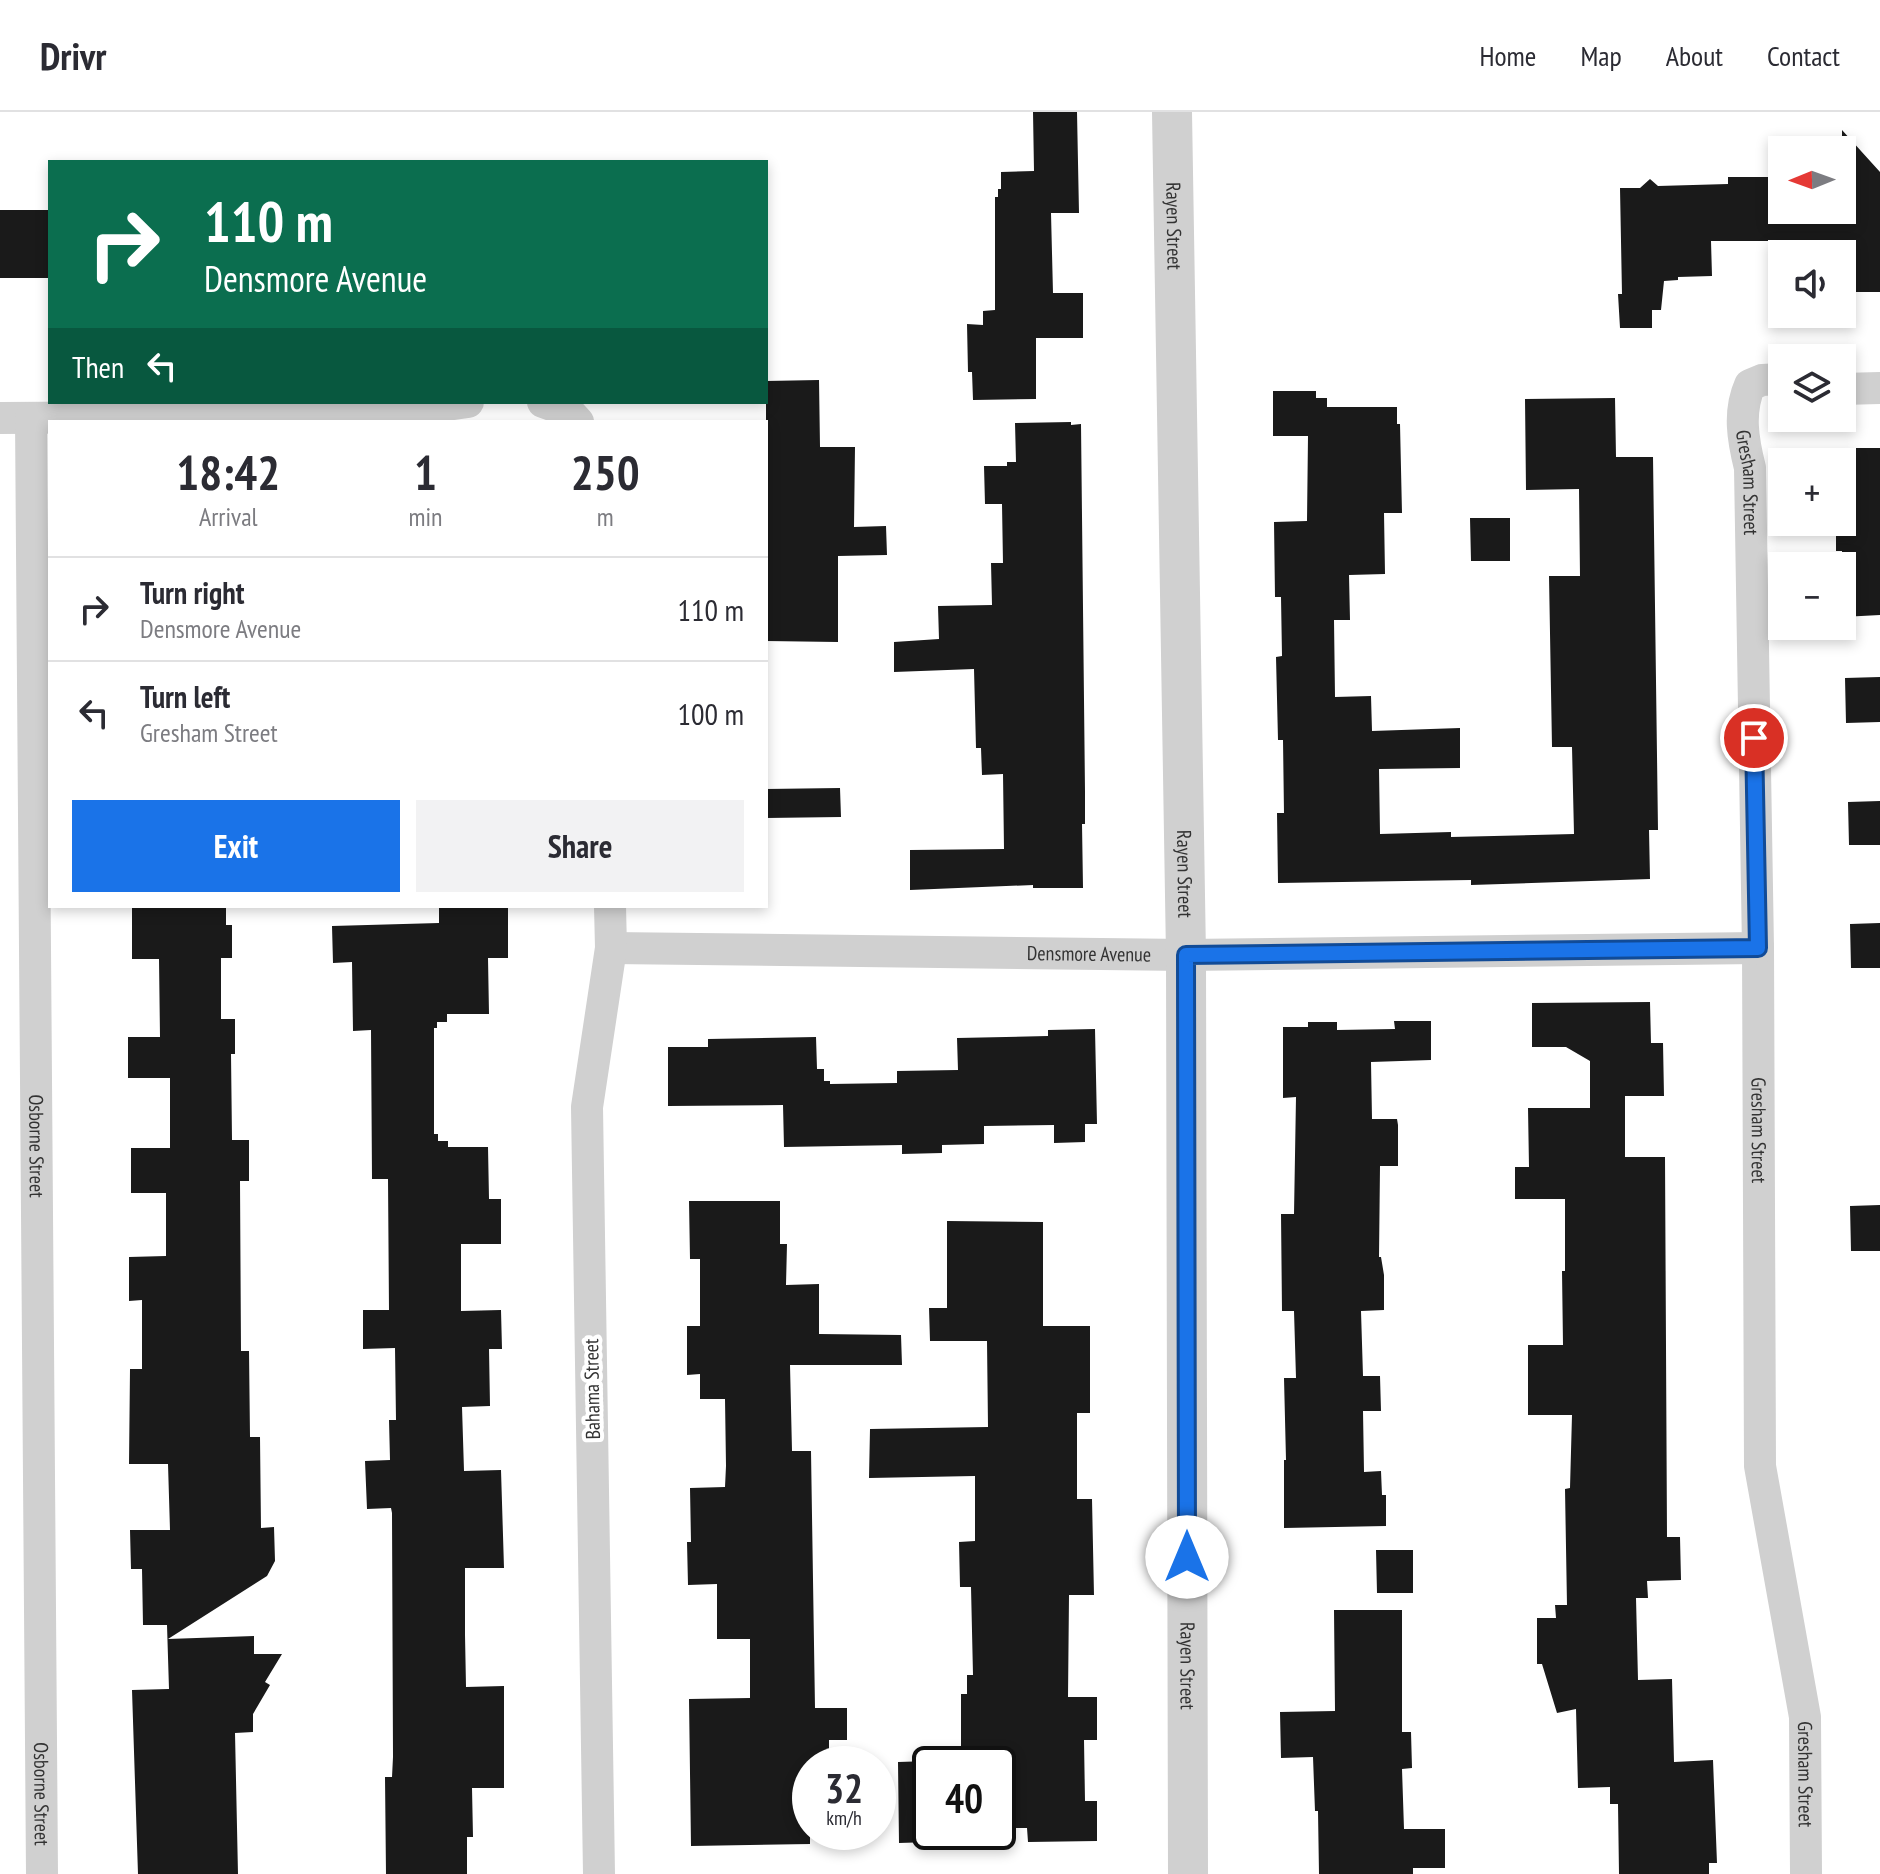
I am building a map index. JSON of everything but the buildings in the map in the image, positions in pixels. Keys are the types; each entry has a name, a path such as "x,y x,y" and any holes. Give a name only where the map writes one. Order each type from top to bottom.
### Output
{"street":[{"name":"Rayen Street","path":"1172,112 1186,955 1188,1874"},
{"name":"Gresham Street","path":"1768,380 1750,385 1743,402 1750,468 1758,948 1760,1466 1805,1717 1806,1874"},
{"path":"1856,389 1880,388"},
{"path":"15,418 369,416 454,404"},
{"name":"Osborne Street","path":"15,418 42,1874"},
{"name":"Bahama Street","path":"599,1874 587,1107 611,948 610,908"},
{"name":"Densmore Avenue","path":"611,948 1186,955 1758,948"}],"route":[{"path":"1187,1557 1186,955 1758,948 1754,738"}]}
